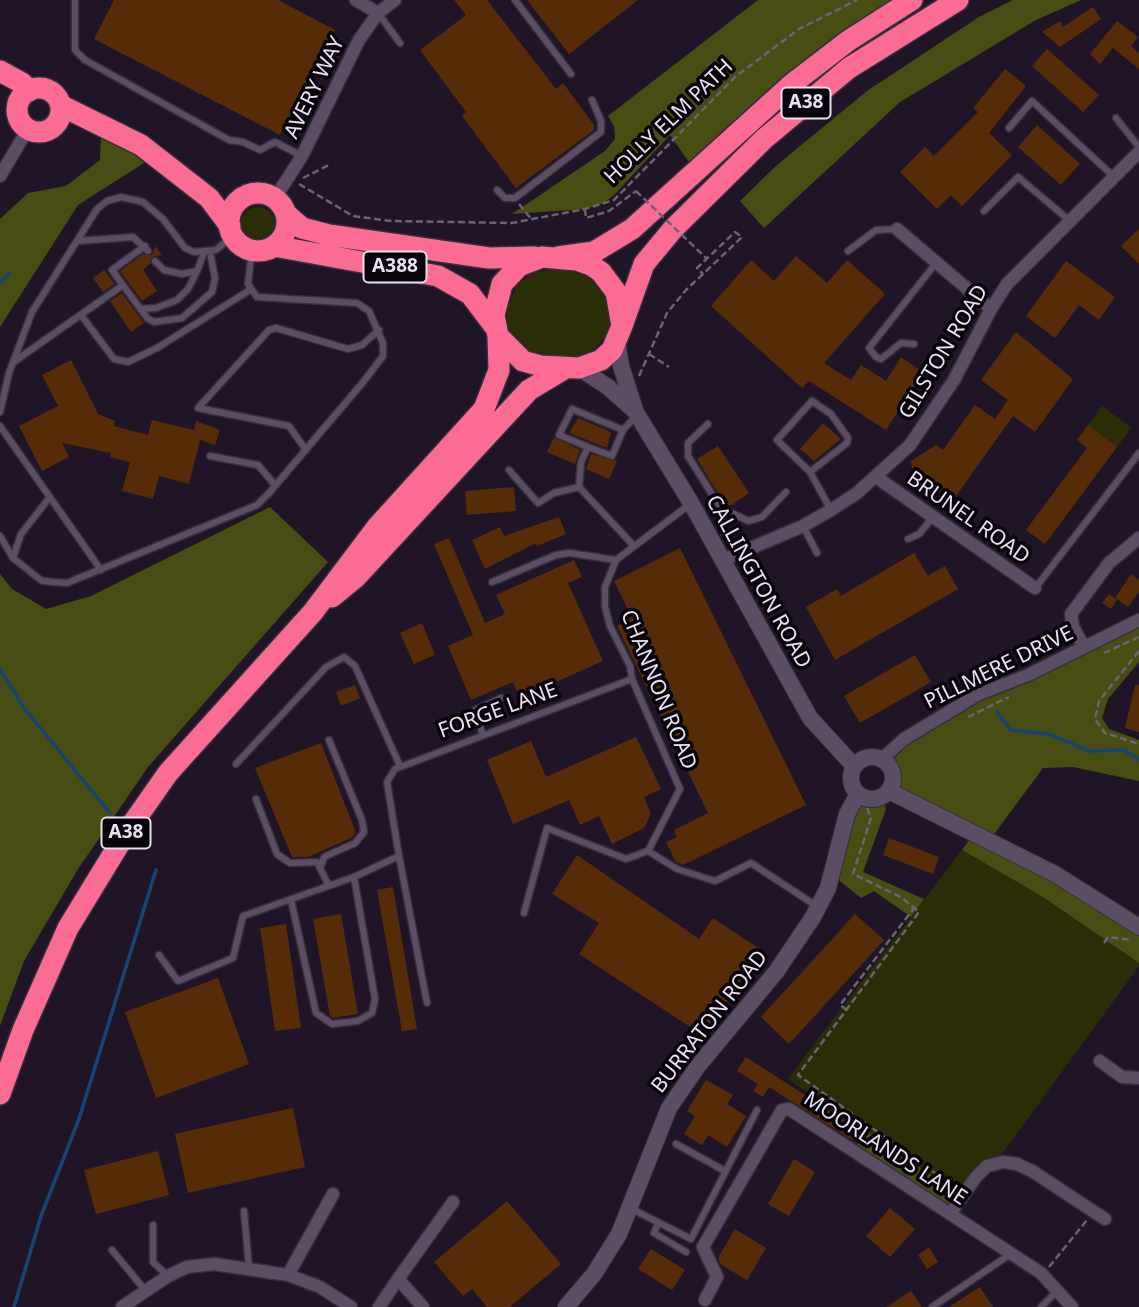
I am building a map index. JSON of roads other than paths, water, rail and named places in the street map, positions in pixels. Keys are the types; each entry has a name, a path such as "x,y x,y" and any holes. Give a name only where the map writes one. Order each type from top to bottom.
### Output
{"highway":[{"name":"A38","path":"550,257 594,252 632,229 792,84 848,41 912,0"},
{"name":"A38","path":"620,334 644,264 660,242 764,139 849,68 958,0"},
{"path":"0,71 22,83 29,91"},
{"path":"62,106 59,120 49,130 28,129 17,111 21,97 29,91 47,90 62,106 141,145 209,198 231,231 252,250 274,246 285,232 281,206 257,193 239,200 233,208 231,231"},
{"path":"193,183 239,200"},
{"name":"A388","path":"281,206 302,228 329,235 489,258 550,257"},
{"name":"A388","path":"274,246 438,276 470,294 496,332"},
{"path":"550,257 577,260 601,272 616,292 620,334 601,360 571,368 523,361 496,332 495,304 502,284 519,266 550,257"},
{"name":"A38","path":"0,1094 23,1030 68,928 126,833 168,773 313,611 377,527 484,410 499,369 496,332"},
{"name":"A38","path":"313,611 355,578 529,390 571,368"}],"main road":[{"name":"CALLINGTON ROAD","path":"620,334 621,366 636,413 723,559 810,718 854,766"},
{"name":"CALLINGTON ROAD","path":"571,368 636,413"},
{"path":"865,758 882,759 892,772 889,791 875,799 861,796 850,779 854,766 865,758"},
{"path":"889,791 1055,874 1139,927"},
{"name":"BURRATON ROAD","path":"566,1307 594,1274 619,1234 669,1108 698,1066 776,972 818,907 828,888 848,812 861,796"}],"street":[{"path":"356,0 378,13"},
{"name":"AVERY WAY","path":"281,206 302,156 359,40 378,13 395,0"},
{"path":"0,176 28,129"},
{"name":"GILSTON ROAD","path":"723,559 803,526 831,510 876,477 910,445 931,416 1007,284 1139,149"},
{"path":"897,229 991,309"},
{"name":"BRUNEL ROAD","path":"876,477 1035,588"},
{"path":"1084,647 1073,627 1071,614 1109,564 1139,538"},
{"name":"PILLMERE DRIVE","path":"882,759 904,738 977,695 1139,620"},
{"path":"1100,1061 1122,1077 1139,1078"},
{"name":"MOORLANDS LANE","path":"705,1300 718,1277 703,1247 782,1110 789,1109 1012,1253 1043,1275 1072,1307"},
{"path":"950,1214 961,1195 987,1166 1003,1162 1017,1164 1032,1171 1099,1216"},
{"path":"288,1275 333,1194"},
{"path":"379,1307 453,1202"},
{"path":"121,1307 135,1303 145,1290 187,1267 214,1264 288,1275 320,1287 351,1307"},
{"path":"398,1279 423,1307"}],"lane":[{"path":"75,0 75,50 85,60 229,140 243,142 260,150 275,142 302,156"},
{"path":"515,0 571,74"},
{"path":"378,13 400,43"},
{"path":"497,190 505,198 515,198 601,132 601,121 592,100"},
{"path":"1009,128 1032,102 1112,176"},
{"path":"1116,118 1139,149"},
{"path":"984,211 1018,177 1070,221"},
{"path":"0,412 13,363 32,312 97,209 107,201 121,197 151,206 185,248 207,253 223,246 231,231"},
{"path":"848,251 876,230 897,229"},
{"path":"77,241 132,237 146,248 112,270 147,318 162,322 182,318 212,292 215,278 207,253"},
{"path":"250,290 252,250"},
{"path":"139,309 156,308 177,300 188,289 207,253"},
{"path":"155,261 164,270 182,274 197,271"},
{"path":"914,344 901,343 881,359 869,348 936,262"},
{"path":"13,363 123,285"},
{"path":"0,536 13,558 42,581 67,583 257,505 383,356 379,330 369,311 357,303 266,299 250,290"},
{"path":"80,315 108,352 122,363 143,356 250,290"},
{"path":"306,450 289,426 198,408 270,330 276,328 348,349 362,345 379,330"},
{"path":"810,472 847,443 848,438 831,414 813,401 777,440 810,472 831,510"},
{"path":"622,430 572,409 559,435 612,456 622,430 636,413"},
{"path":"708,424 688,443 688,456 720,507 748,521 762,517 786,492"},
{"path":"0,426 101,570"},
{"path":"588,447 581,462 579,487 634,546"},
{"name":"BRUNEL ROAD","path":"1035,588 1139,453"},
{"path":"209,456 258,465 275,485"},
{"path":"509,470 538,503 554,493 579,487"},
{"path":"13,558 21,534 50,497"},
{"path":"492,582 556,555 570,553 616,560 691,503"},
{"path":"908,539 919,534 933,517"},
{"path":"803,526 817,553"},
{"name":"CHANNON ROAD","path":"616,560 608,572 605,607 610,626 630,666 632,679 680,789 648,851"},
{"path":"236,764 326,667 344,657 355,666 400,765 388,777 387,786 427,1003"},
{"name":"FORGE LANE","path":"400,765 632,679"},
{"path":"483,735 475,710 501,698"},
{"path":"329,740 362,820 364,832 355,844 328,853 322,859 321,866 329,886"},
{"path":"256,799 282,859 289,863 309,861 321,866"},
{"path":"524,912 547,828 626,859 648,851 677,869 715,881 751,863 818,907"},
{"path":"159,956 178,981 233,958 243,916 354,877 399,856"},
{"path":"291,900 316,1013 332,1024 358,1021 372,1013 375,999 354,877"},
{"path":"630,1208 691,1239 757,1110"},
{"path":"676,1144 725,1171"},
{"path":"244,1211 249,1268"},
{"path":"658,1224 654,1233 686,1252"},
{"path":"152,1225 153,1262 168,1276"},
{"path":"112,1250 145,1290"},
{"path":"932,1307 1012,1253"},
{"path":"1041,1307 1058,1290"}],"waterway":[{"path":"0,283 10,273"},
{"path":"0,669 24,708 110,813"},
{"path":"997,712 1011,730 1049,734 1089,751 1124,750 1139,759"},
{"path":"14,1307 41,1216 79,1119 156,870"}]}
